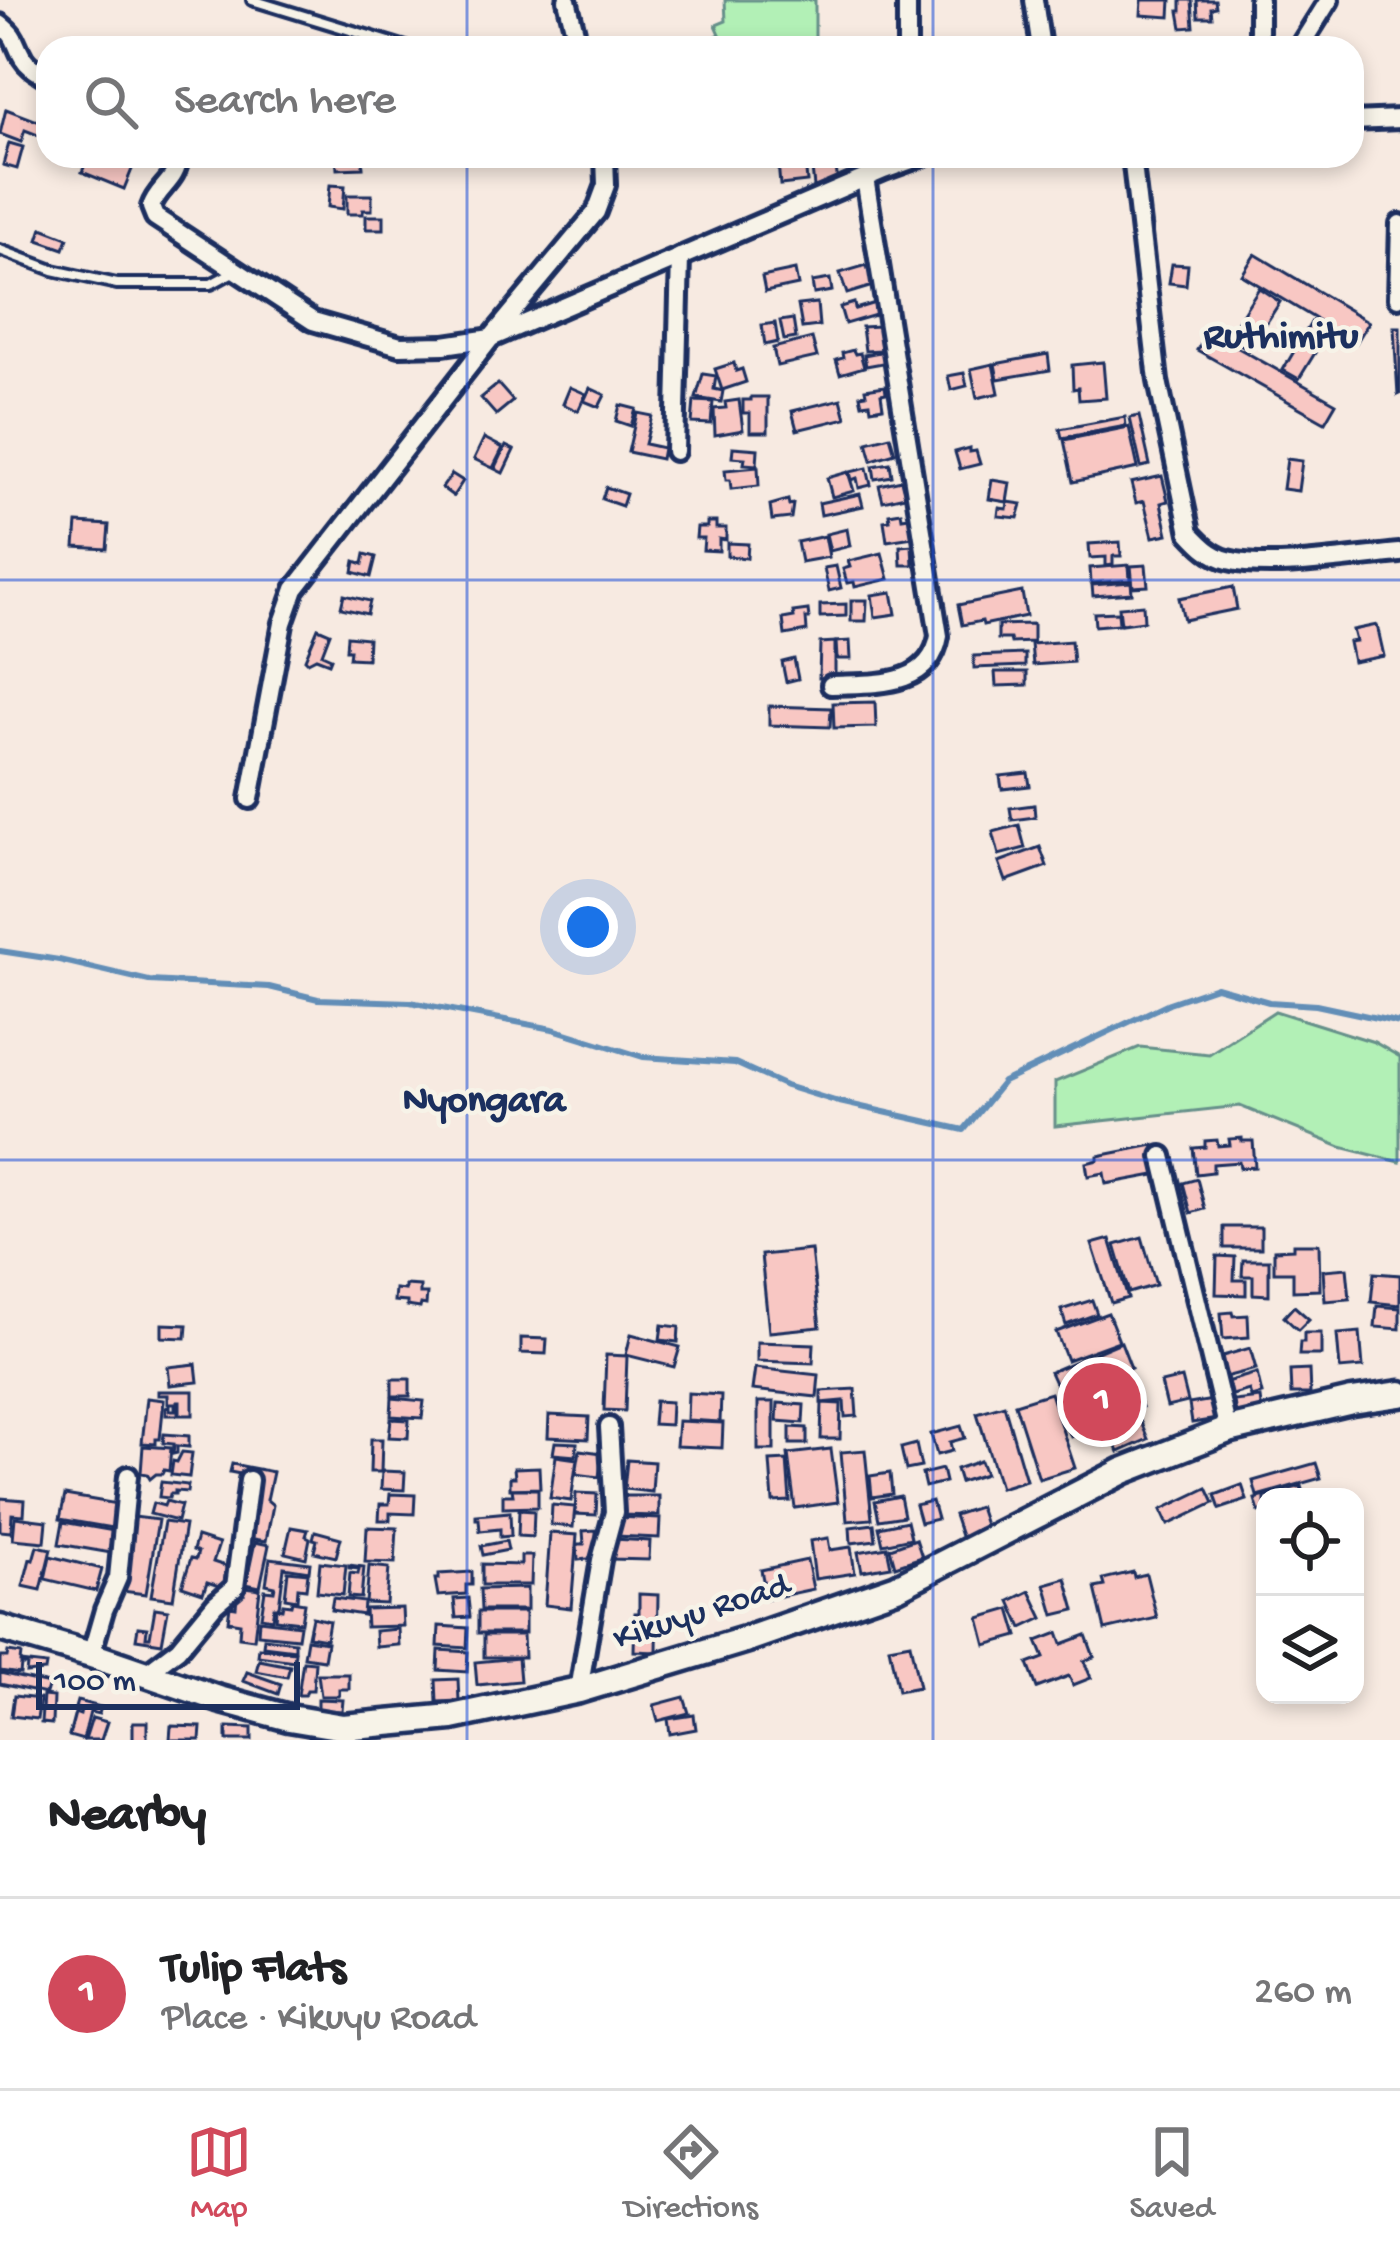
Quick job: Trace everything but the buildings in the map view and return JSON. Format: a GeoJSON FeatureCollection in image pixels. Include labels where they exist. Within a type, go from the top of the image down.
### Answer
{"type":"FeatureCollection","features":[{"type":"Feature","properties":{"kind":"main road","name":"Kikuyu Road"},"geometry":{"type":"LineString","coordinates":[[0,1628],[219,1699],[345,1733],[452,1717],[579,1690],[748,1640],[898,1587],[1123,1471],[1228,1430],[1400,1394]]}},
{"type":"Feature","properties":{"kind":"street"},"geometry":{"type":"LineString","coordinates":[[567,0],[576,36]]}},
{"type":"Feature","properties":{"kind":"street"},"geometry":{"type":"LineString","coordinates":[[907,0],[907,36]]}},
{"type":"Feature","properties":{"kind":"street"},"geometry":{"type":"LineString","coordinates":[[1034,0],[1039,36]]}},
{"type":"Feature","properties":{"kind":"street"},"geometry":{"type":"LineString","coordinates":[[1259,0],[1259,36]]}},
{"type":"Feature","properties":{"kind":"street"},"geometry":{"type":"LineString","coordinates":[[1306,36],[1329,0]]}},
{"type":"Feature","properties":{"kind":"street"},"geometry":{"type":"LineString","coordinates":[[0,24],[15,36],[29,66],[36,70]]}},
{"type":"Feature","properties":{"kind":"street"},"geometry":{"type":"LineString","coordinates":[[1364,120],[1400,119]]}},
{"type":"Feature","properties":{"kind":"street"},"geometry":{"type":"LineString","coordinates":[[178,168],[154,197],[155,218],[313,321],[400,346],[490,338],[891,168]]}},
{"type":"Feature","properties":{"kind":"street"},"geometry":{"type":"LineString","coordinates":[[250,800],[283,623],[295,589],[490,338],[596,212],[606,184],[605,168]]}},
{"type":"Feature","properties":{"kind":"street"},"geometry":{"type":"LineString","coordinates":[[1133,168],[1158,381],[1190,533],[1207,551],[1227,560],[1264,564],[1400,554]]}},
{"type":"Feature","properties":{"kind":"street"},"geometry":{"type":"LineString","coordinates":[[831,685],[897,682],[936,654],[939,636],[865,178]]}},
{"type":"Feature","properties":{"kind":"street"},"geometry":{"type":"LineString","coordinates":[[1398,298],[1400,224]]}},
{"type":"Feature","properties":{"kind":"street"},"geometry":{"type":"LineString","coordinates":[[675,451],[680,257]]}},
{"type":"Feature","properties":{"kind":"street"},"geometry":{"type":"LineString","coordinates":[[1162,1156],[1228,1430]]}},
{"type":"Feature","properties":{"kind":"street"},"geometry":{"type":"LineString","coordinates":[[579,1690],[614,1512],[609,1426]]}},
{"type":"Feature","properties":{"kind":"street"},"geometry":{"type":"LineString","coordinates":[[91,1654],[118,1578],[128,1476]]}},
{"type":"Feature","properties":{"kind":"street"},"geometry":{"type":"LineString","coordinates":[[145,1674],[178,1649],[235,1587],[249,1480]]}},
{"type":"Feature","properties":{"kind":"lane"},"geometry":{"type":"LineString","coordinates":[[252,0],[370,36]]}},
{"type":"Feature","properties":{"kind":"lane"},"geometry":{"type":"LineString","coordinates":[[0,250],[53,270],[117,284],[211,284],[235,271]]}},
{"type":"Feature","properties":{"kind":"green space"},"geometry":{"type":"Polygon","coordinates":[[[725,0],[815,0],[815,36],[716,36],[720,34],[716,25],[726,21],[725,0]]]}},
{"type":"Feature","properties":{"kind":"green space"},"geometry":{"type":"Polygon","coordinates":[[[1275,1011],[1374,1042],[1400,1057],[1400,1162],[1341,1147],[1240,1106],[1055,1126],[1055,1082],[1140,1047],[1209,1054],[1275,1011]]]}},
{"type":"Feature","properties":{"kind":"waterway"},"geometry":{"type":"LineString","coordinates":[[0,951],[149,981],[269,987],[318,999],[410,1002],[553,1029],[643,1057],[735,1063],[835,1101],[964,1130],[1003,1082],[1169,1003],[1216,987],[1269,1002],[1316,1005],[1400,1023]]}},
{"type":"Feature","properties":{"kind":"place","name":"Tulip Flats"},"geometry":{"type":"Point","coordinates":[1102,1402]}},
{"type":"Feature","properties":{"kind":"district","name":"Ruthimitu"},"geometry":{"type":"Point","coordinates":[1281,339]}},
{"type":"Feature","properties":{"kind":"district","name":"Nyongara"},"geometry":{"type":"Point","coordinates":[484,1103]}}]}
